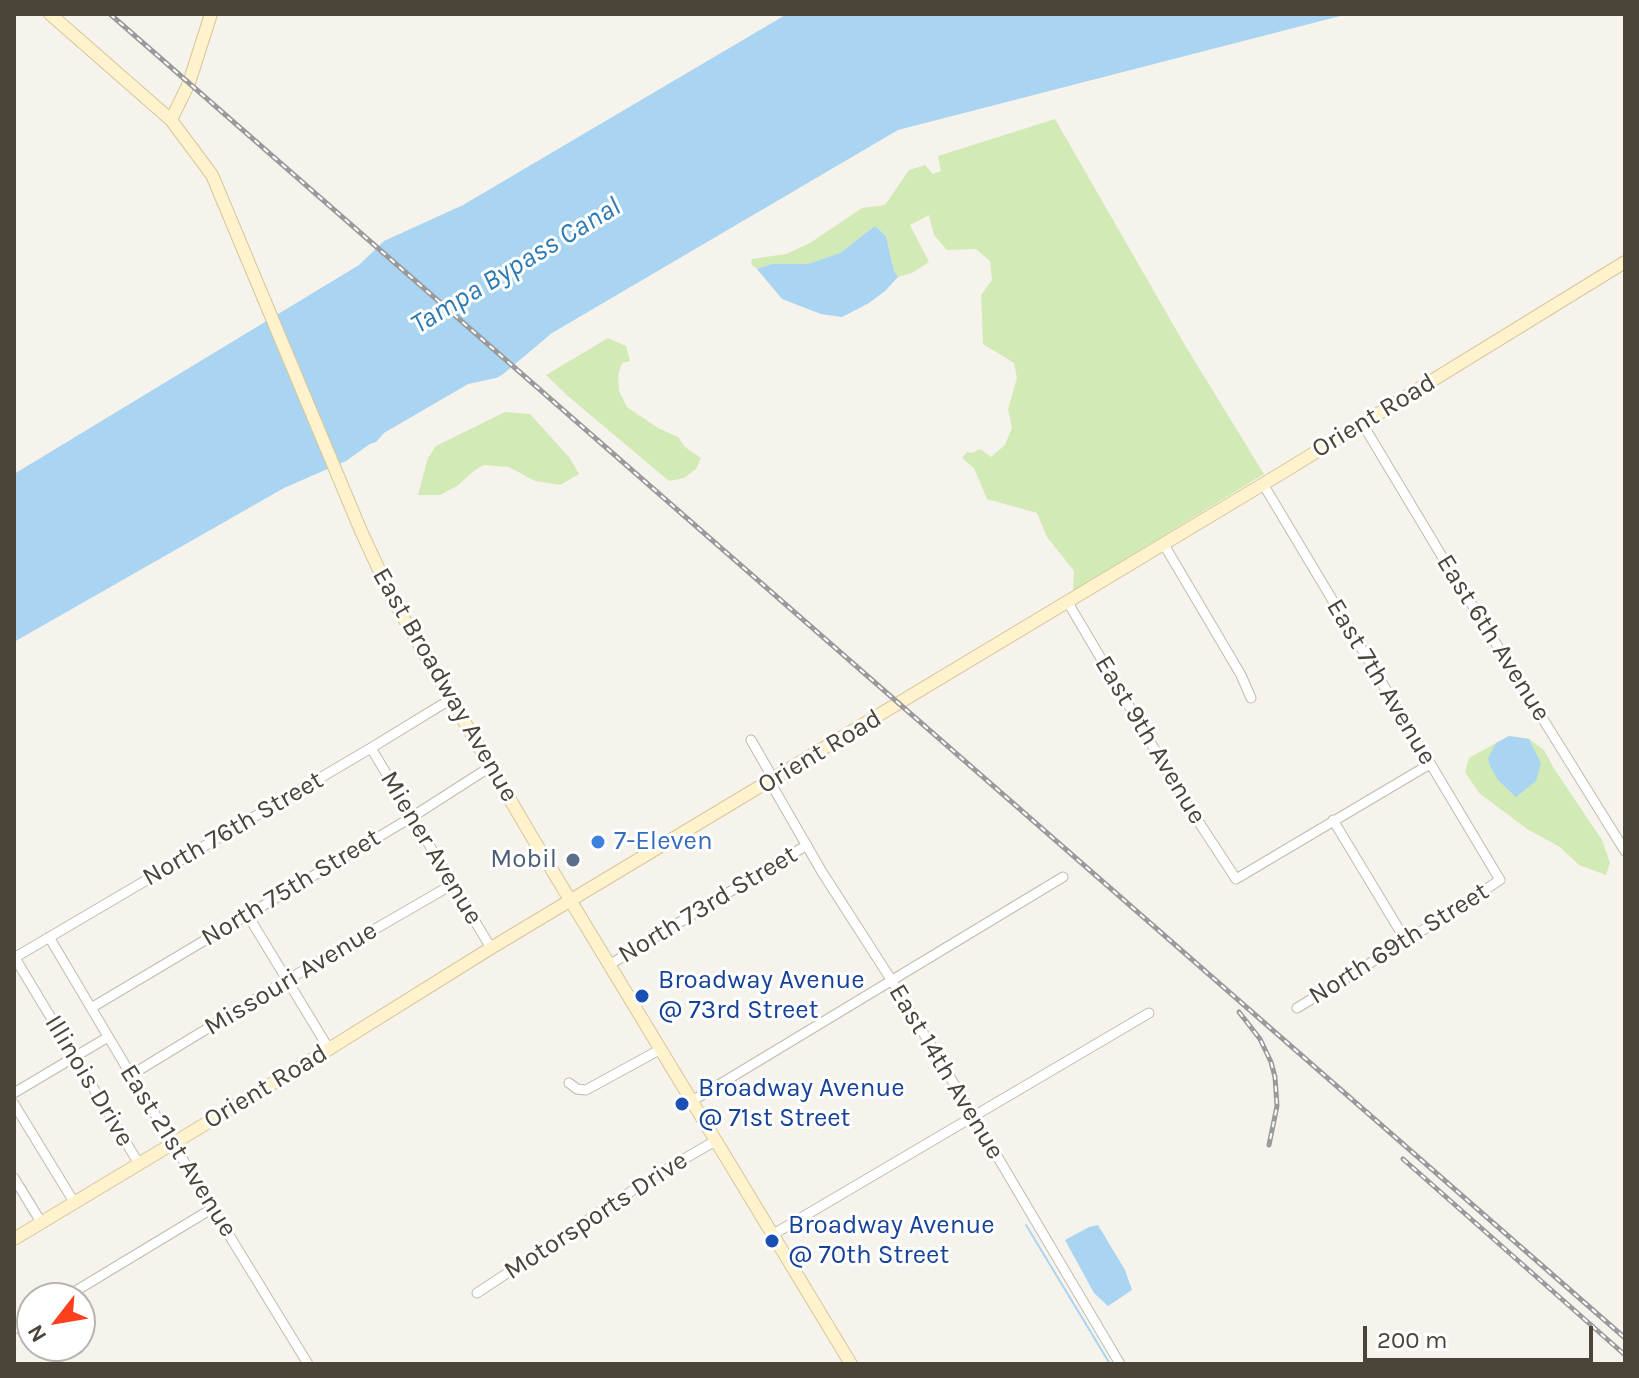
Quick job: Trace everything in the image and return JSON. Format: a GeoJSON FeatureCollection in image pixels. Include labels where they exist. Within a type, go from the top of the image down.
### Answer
{"type":"FeatureCollection","features":[{"type":"Feature","properties":{"kind":"street","name":"East Broadway Avenue"},"geometry":{"type":"LineString","coordinates":[[50,14],[171,120],[212,175],[393,600],[490,767],[851,1364]]}},
{"type":"Feature","properties":{"kind":"street"},"geometry":{"type":"LineString","coordinates":[[171,120],[189,83],[211,14]]}},
{"type":"Feature","properties":{"kind":"street","name":"Orient Road"},"geometry":{"type":"LineString","coordinates":[[14,1239],[1625,262]]}},
{"type":"Feature","properties":{"kind":"street","name":"East 6th Avenue"},"geometry":{"type":"LineString","coordinates":[[1362,423],[1625,851]]}},
{"type":"Feature","properties":{"kind":"street","name":"East 7th Avenue"},"geometry":{"type":"LineString","coordinates":[[1263,484],[1500,880]]}},
{"type":"Feature","properties":{"kind":"street"},"geometry":{"type":"LineString","coordinates":[[1163,543],[1241,675],[1251,698]]}},
{"type":"Feature","properties":{"kind":"street","name":"East 9th Avenue"},"geometry":{"type":"LineString","coordinates":[[1067,601],[1187,804],[1236,879],[1333,820]]}},
{"type":"Feature","properties":{"kind":"street","name":"North 76th Street"},"geometry":{"type":"LineString","coordinates":[[14,958],[451,699]]}},
{"type":"Feature","properties":{"kind":"street","name":"East 14th Avenue"},"geometry":{"type":"LineString","coordinates":[[751,740],[807,845],[892,981],[1120,1364]]}},
{"type":"Feature","properties":{"kind":"street","name":"Miener Avenue"},"geometry":{"type":"LineString","coordinates":[[371,748],[491,948]]}},
{"type":"Feature","properties":{"kind":"street"},"geometry":{"type":"LineString","coordinates":[[1406,941],[1333,820],[1430,764]]}},
{"type":"Feature","properties":{"kind":"street","name":"North 75th Street"},"geometry":{"type":"LineString","coordinates":[[91,1008],[412,817],[490,767]]}},
{"type":"Feature","properties":{"kind":"street","name":"North 73rd Street"},"geometry":{"type":"LineString","coordinates":[[609,965],[807,845]]}},
{"type":"Feature","properties":{"kind":"street"},"geometry":{"type":"LineString","coordinates":[[692,1101],[1063,877]]}},
{"type":"Feature","properties":{"kind":"street","name":"North 69th Street"},"geometry":{"type":"LineString","coordinates":[[1297,1008],[1500,880]]}},
{"type":"Feature","properties":{"kind":"street","name":"Missouri Avenue"},"geometry":{"type":"LineString","coordinates":[[131,1075],[453,884]]}},
{"type":"Feature","properties":{"kind":"street"},"geometry":{"type":"LineString","coordinates":[[247,914],[329,1049]]}},
{"type":"Feature","properties":{"kind":"street","name":"East 21st Avenue"},"geometry":{"type":"LineString","coordinates":[[49,937],[308,1364]]}},
{"type":"Feature","properties":{"kind":"street","name":"Illinois Drive"},"geometry":{"type":"LineString","coordinates":[[14,958],[139,1164]]}},
{"type":"Feature","properties":{"kind":"street"},"geometry":{"type":"LineString","coordinates":[[772,1235],[1149,1013]]}},
{"type":"Feature","properties":{"kind":"street"},"geometry":{"type":"LineString","coordinates":[[14,1093],[108,1037]]}},
{"type":"Feature","properties":{"kind":"street"},"geometry":{"type":"LineString","coordinates":[[569,1083],[577,1089],[586,1090],[661,1049]]}},
{"type":"Feature","properties":{"kind":"street"},"geometry":{"type":"LineString","coordinates":[[14,1104],[74,1202]]}},
{"type":"Feature","properties":{"kind":"street","name":"Motorsports Drive"},"geometry":{"type":"LineString","coordinates":[[477,1293],[653,1177],[715,1141]]}},
{"type":"Feature","properties":{"kind":"street"},"geometry":{"type":"LineString","coordinates":[[14,1178],[41,1222]]}},
{"type":"Feature","properties":{"kind":"street"},"geometry":{"type":"LineString","coordinates":[[90,1282],[213,1208]]}},
{"type":"Feature","properties":{"kind":"green space"},"geometry":{"type":"Polygon","coordinates":[[[1055,119],[1186,347],[1264,474],[1073,591],[1074,571],[1047,537],[1037,513],[987,499],[974,468],[962,458],[967,452],[980,449],[991,457],[1005,445],[1012,428],[1008,409],[1017,378],[1014,363],[983,344],[981,295],[992,280],[990,261],[976,249],[947,250],[934,235],[929,215],[910,225],[929,262],[912,273],[898,277],[886,236],[875,226],[840,253],[808,264],[772,264],[757,269],[751,264],[752,259],[786,254],[810,243],[862,208],[885,205],[909,170],[925,165],[933,174],[941,171],[938,156],[1055,119]]]}},
{"type":"Feature","properties":{"kind":"green space"},"geometry":{"type":"Polygon","coordinates":[[[608,338],[626,346],[630,361],[622,363],[618,375],[619,391],[627,407],[678,437],[685,447],[701,458],[696,469],[684,478],[669,481],[546,375],[608,338]]]}},
{"type":"Feature","properties":{"kind":"green space"},"geometry":{"type":"Polygon","coordinates":[[[505,412],[530,414],[569,457],[579,474],[560,485],[535,481],[509,467],[484,465],[440,495],[418,495],[428,458],[436,446],[505,412]]]}},
{"type":"Feature","properties":{"kind":"green space"},"geometry":{"type":"Polygon","coordinates":[[[1509,736],[1529,739],[1544,750],[1602,840],[1610,863],[1606,875],[1579,865],[1560,847],[1527,829],[1479,793],[1465,772],[1469,758],[1509,736]]]}},
{"type":"Feature","properties":{"kind":"water","name":"Tampa Bypass Canal"},"geometry":{"type":"Polygon","coordinates":[[[787,14],[1348,14],[898,130],[552,333],[502,375],[468,384],[384,433],[376,442],[346,461],[284,488],[14,642],[14,474],[359,265],[384,241],[463,205],[787,14]]]}},
{"type":"Feature","properties":{"kind":"water"},"geometry":{"type":"Polygon","coordinates":[[[875,226],[886,236],[898,277],[869,303],[842,317],[821,314],[782,299],[757,269],[772,264],[808,264],[840,253],[875,226]]]}},
{"type":"Feature","properties":{"kind":"water"},"geometry":{"type":"Polygon","coordinates":[[[1509,736],[1529,739],[1541,763],[1536,781],[1516,797],[1498,780],[1488,758],[1496,743],[1509,736]]]}},
{"type":"Feature","properties":{"kind":"water"},"geometry":{"type":"Polygon","coordinates":[[[1098,1225],[1125,1270],[1132,1290],[1108,1306],[1094,1293],[1065,1240],[1098,1225]]]}},
{"type":"Feature","properties":{"kind":"waterway"},"geometry":{"type":"LineString","coordinates":[[1026,1225],[1110,1364]]}},
{"type":"Feature","properties":{"kind":"railway"},"geometry":{"type":"LineString","coordinates":[[110,14],[1625,1338]]}},
{"type":"Feature","properties":{"kind":"railway"},"geometry":{"type":"LineString","coordinates":[[1239,1012],[1260,1039],[1275,1077],[1277,1106],[1269,1145]]}},
{"type":"Feature","properties":{"kind":"railway"},"geometry":{"type":"LineString","coordinates":[[1403,1159],[1625,1355]]}},
{"type":"Feature","properties":{"kind":"place","name":"7-Eleven"},"geometry":{"type":"Point","coordinates":[598,842]}},
{"type":"Feature","properties":{"kind":"place","name":"Mobil"},"geometry":{"type":"Point","coordinates":[573,860]}},
{"type":"Feature","properties":{"kind":"place","name":"Broadway Avenue @ 73rd Street"},"geometry":{"type":"Point","coordinates":[642,996]}},
{"type":"Feature","properties":{"kind":"place","name":"Broadway Avenue @ 71st Street"},"geometry":{"type":"Point","coordinates":[682,1104]}},
{"type":"Feature","properties":{"kind":"place","name":"Broadway Avenue @ 70th Street"},"geometry":{"type":"Point","coordinates":[772,1241]}}]}
